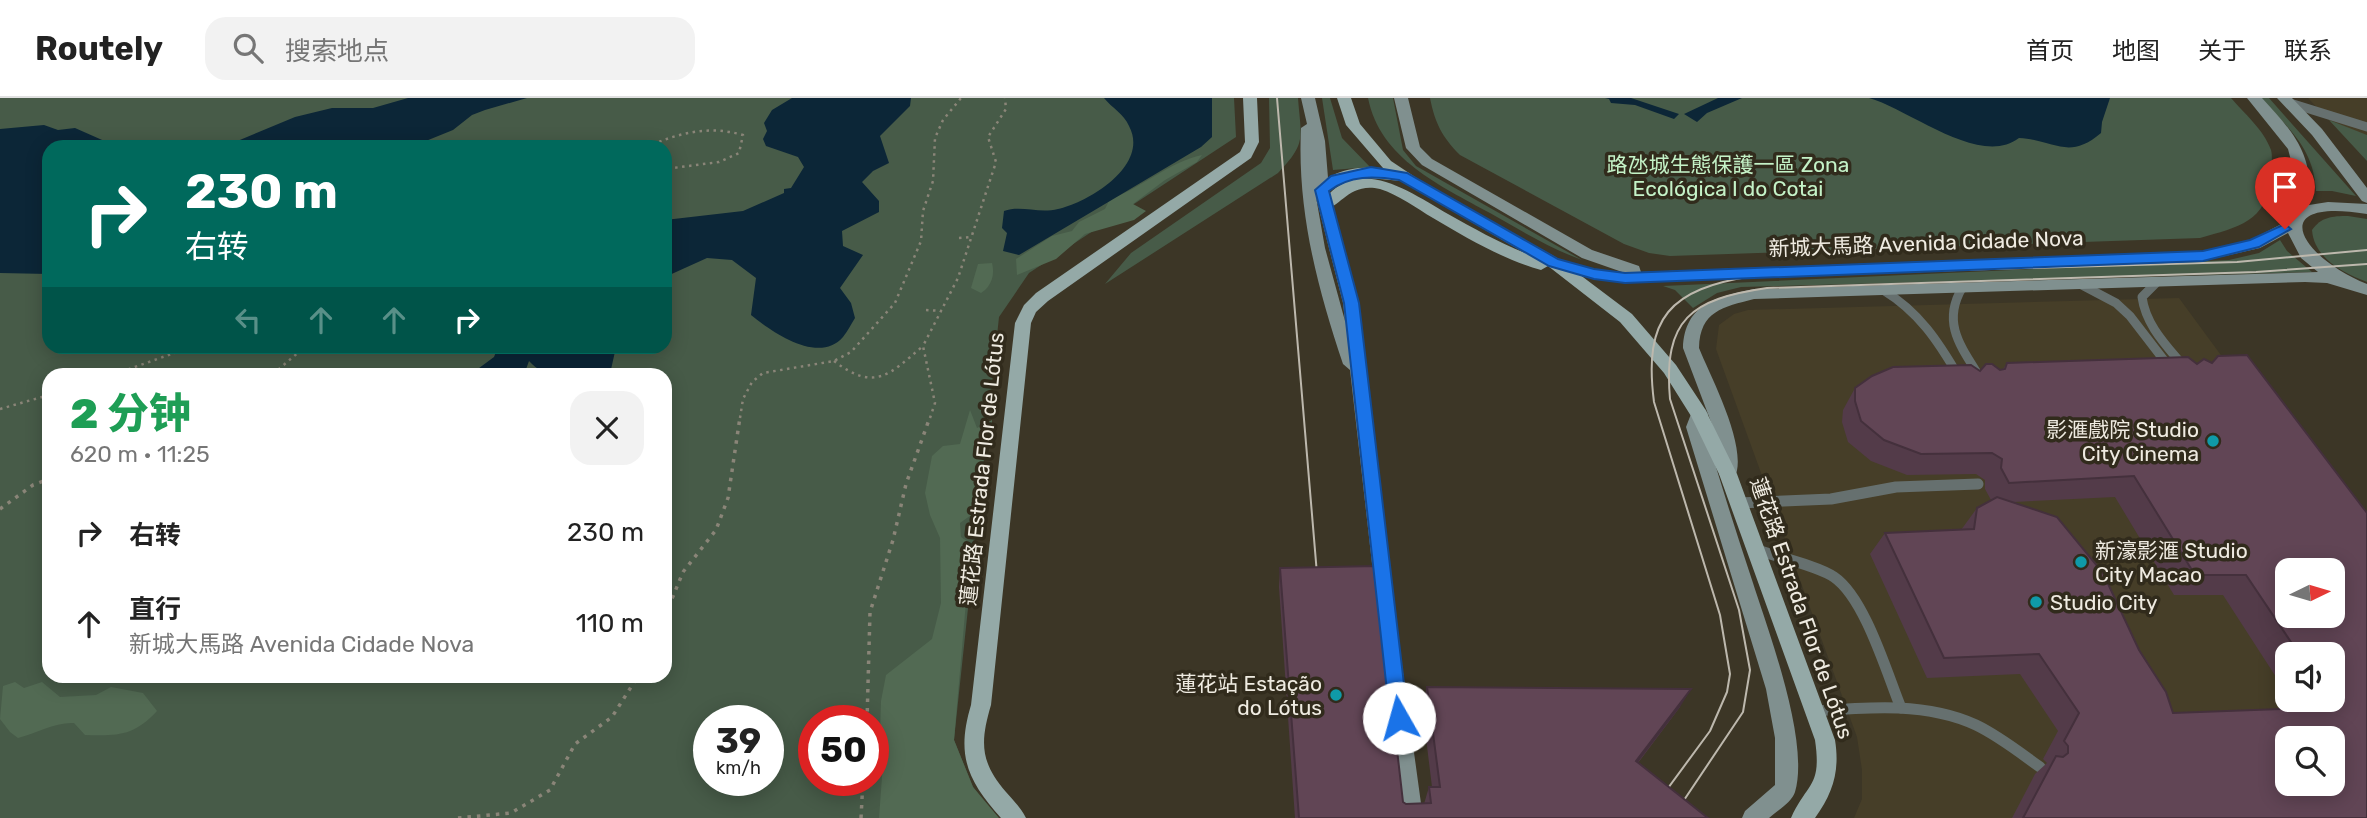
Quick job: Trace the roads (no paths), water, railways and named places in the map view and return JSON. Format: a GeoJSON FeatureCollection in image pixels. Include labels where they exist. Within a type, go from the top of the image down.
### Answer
{"type":"FeatureCollection","features":[{"type":"Feature","properties":{"kind":"main road","name":"蓮花路 Estrada Flor de Lótus"},"geometry":{"type":"LineString","coordinates":[[1015,818],[978,770],[972,741],[981,705],[1023,323],[1030,309],[1042,297],[1246,155],[1252,142],[1250,98]]}},
{"type":"Feature","properties":{"kind":"main road"},"geometry":{"type":"LineString","coordinates":[[1343,98],[1349,118],[1363,140],[1375,154],[1402,176],[1569,274]]}},
{"type":"Feature","properties":{"kind":"main road"},"geometry":{"type":"LineString","coordinates":[[1401,98],[1413,148],[1420,157],[1436,168],[1609,264],[1640,272],[1693,274]]}},
{"type":"Feature","properties":{"kind":"main road"},"geometry":{"type":"LineString","coordinates":[[2254,98],[2284,130],[2301,159],[2305,186],[2295,233],[2307,253],[2330,273],[2367,290]]}},
{"type":"Feature","properties":{"kind":"main road"},"geometry":{"type":"LineString","coordinates":[[2287,101],[2317,132],[2367,198]]}},
{"type":"Feature","properties":{"kind":"main road"},"geometry":{"type":"LineString","coordinates":[[1309,105],[1318,141],[1324,197],[1352,303],[1412,818]]}},
{"type":"Feature","properties":{"kind":"main road"},"geometry":{"type":"LineString","coordinates":[[1309,105],[1307,189],[1311,214],[1327,288],[1360,387]]}},
{"type":"Feature","properties":{"kind":"main road"},"geometry":{"type":"LineString","coordinates":[[1324,197],[1335,179],[1358,172],[1402,176]]}},
{"type":"Feature","properties":{"kind":"main road"},"geometry":{"type":"LineString","coordinates":[[1324,197],[1351,185],[1368,183],[1389,187],[1497,248],[1569,274]]}},
{"type":"Feature","properties":{"kind":"main road","name":"新城大馬路 Avenida Cidade Nova"},"geometry":{"type":"LineString","coordinates":[[1553,263],[1616,277],[2203,256],[2255,244],[2314,207],[2331,205],[2367,209]]}},
{"type":"Feature","properties":{"kind":"main road","name":"蓮花路 Estrada Flor de Lótus"},"geometry":{"type":"LineString","coordinates":[[1569,274],[1626,318],[1645,337],[1681,384],[1728,474],[1815,711],[1829,762],[1821,792],[1801,818]]}},
{"type":"Feature","properties":{"kind":"main road"},"geometry":{"type":"LineString","coordinates":[[1728,474],[1728,443],[1691,348],[1690,332],[1695,320],[1722,302],[1754,294],[2305,277],[2351,284]]}},
{"type":"Feature","properties":{"kind":"main road","name":"蓮花路 Estrada Flor de Lótus"},"geometry":{"type":"LineString","coordinates":[[1699,414],[1695,427],[1770,667],[1785,731],[1788,757],[1785,790],[1753,818]]}},
{"type":"Feature","properties":{"kind":"lane"},"geometry":{"type":"LineString","coordinates":[[2287,101],[2367,127]]}},
{"type":"Feature","properties":{"kind":"lane"},"geometry":{"type":"LineString","coordinates":[[2157,282],[2142,297],[2143,307],[2148,319],[2192,378]]}},
{"type":"Feature","properties":{"kind":"lane"},"geometry":{"type":"LineString","coordinates":[[2080,284],[2116,303],[2130,316],[2178,379]]}},
{"type":"Feature","properties":{"kind":"lane"},"geometry":{"type":"LineString","coordinates":[[1962,288],[1952,300],[1954,330],[1985,385]]}},
{"type":"Feature","properties":{"kind":"lane"},"geometry":{"type":"LineString","coordinates":[[1883,290],[1914,309],[1927,324],[1964,386]]}},
{"type":"Feature","properties":{"kind":"lane"},"geometry":{"type":"LineString","coordinates":[[1740,503],[1831,499],[1896,487],[1978,484]]}},
{"type":"Feature","properties":{"kind":"lane"},"geometry":{"type":"LineString","coordinates":[[1757,550],[1834,577],[1844,585],[1857,601],[1901,708]]}},
{"type":"Feature","properties":{"kind":"lane"},"geometry":{"type":"LineString","coordinates":[[1815,711],[1901,708],[1967,722],[2040,767]]}},
{"type":"Feature","properties":{"kind":"water"},"geometry":{"type":"Polygon","coordinates":[[[408,98],[527,98],[472,115],[453,130],[428,140],[240,140],[295,117],[332,108],[373,108],[408,98]]]}},
{"type":"Feature","properties":{"kind":"water"},"geometry":{"type":"Polygon","coordinates":[[[792,98],[911,98],[910,106],[880,136],[889,163],[873,171],[862,182],[879,201],[879,212],[842,231],[843,246],[863,255],[840,288],[851,303],[855,318],[843,337],[833,345],[821,348],[809,347],[783,337],[751,315],[756,278],[732,260],[707,258],[672,274],[672,219],[743,211],[784,193],[784,189],[791,188],[804,167],[798,157],[766,146],[763,139],[767,131],[764,123],[772,110],[792,98]]]}},
{"type":"Feature","properties":{"kind":"water"},"geometry":{"type":"Polygon","coordinates":[[[1104,98],[1212,98],[1212,137],[1201,147],[1019,255],[1003,251],[1007,233],[1002,228],[1004,211],[1044,211],[1071,205],[1100,190],[1124,168],[1131,154],[1133,140],[1129,126],[1104,98]]]}},
{"type":"Feature","properties":{"kind":"water"},"geometry":{"type":"Polygon","coordinates":[[[1605,98],[1631,98],[1679,114],[1674,119],[1635,105],[1611,103],[1605,98]]]}},
{"type":"Feature","properties":{"kind":"water"},"geometry":{"type":"Polygon","coordinates":[[[1718,98],[1742,98],[1707,113],[1697,122],[1684,114],[1718,98]]]}},
{"type":"Feature","properties":{"kind":"water"},"geometry":{"type":"Polygon","coordinates":[[[1869,98],[2110,98],[2101,133],[2079,146],[2061,147],[2019,138],[2003,145],[1985,146],[1965,141],[1869,98]]]}},
{"type":"Feature","properties":{"kind":"water"},"geometry":{"type":"Polygon","coordinates":[[[44,125],[58,130],[75,128],[102,140],[42,140],[42,274],[0,273],[0,129],[44,125]]]}},
{"type":"Feature","properties":{"kind":"water"},"geometry":{"type":"Polygon","coordinates":[[[495,354],[614,354],[611,368],[538,368],[529,361],[526,368],[479,368],[495,354]]]}},
{"type":"Feature","properties":{"kind":"tram line"},"geometry":{"type":"LineString","coordinates":[[1277,98],[1318,586]]}},
{"type":"Feature","properties":{"kind":"tram line"},"geometry":{"type":"LineString","coordinates":[[1646,818],[1710,731],[1727,692],[1730,674],[1720,615],[1654,402],[1653,348],[1659,328],[1668,312],[1682,299],[1701,289],[1753,276],[2237,262],[2367,250]]}},
{"type":"Feature","properties":{"kind":"tram line"},"geometry":{"type":"LineString","coordinates":[[1672,818],[1743,712],[1750,670],[1739,610],[1670,399],[1672,349],[1687,318],[1701,307],[1719,299],[1767,288],[2256,272],[2367,264]]}},
{"type":"Feature","properties":{"kind":"place","name":"影滙戲院 Studio City Cinema"},"geometry":{"type":"Point","coordinates":[2213,441]}},
{"type":"Feature","properties":{"kind":"place","name":"新濠影滙 Studio City Macao"},"geometry":{"type":"Point","coordinates":[2081,562]}},
{"type":"Feature","properties":{"kind":"place","name":"Studio City"},"geometry":{"type":"Point","coordinates":[2036,602]}},
{"type":"Feature","properties":{"kind":"place","name":"蓮花站 Estação do Lótus"},"geometry":{"type":"Point","coordinates":[1336,695]}},
{"type":"Feature","properties":{"kind":"park label","name":"路氹城生態保護一區 Zona Ecológica I do Cotai"},"geometry":{"type":"Point","coordinates":[1728,176]}}]}
